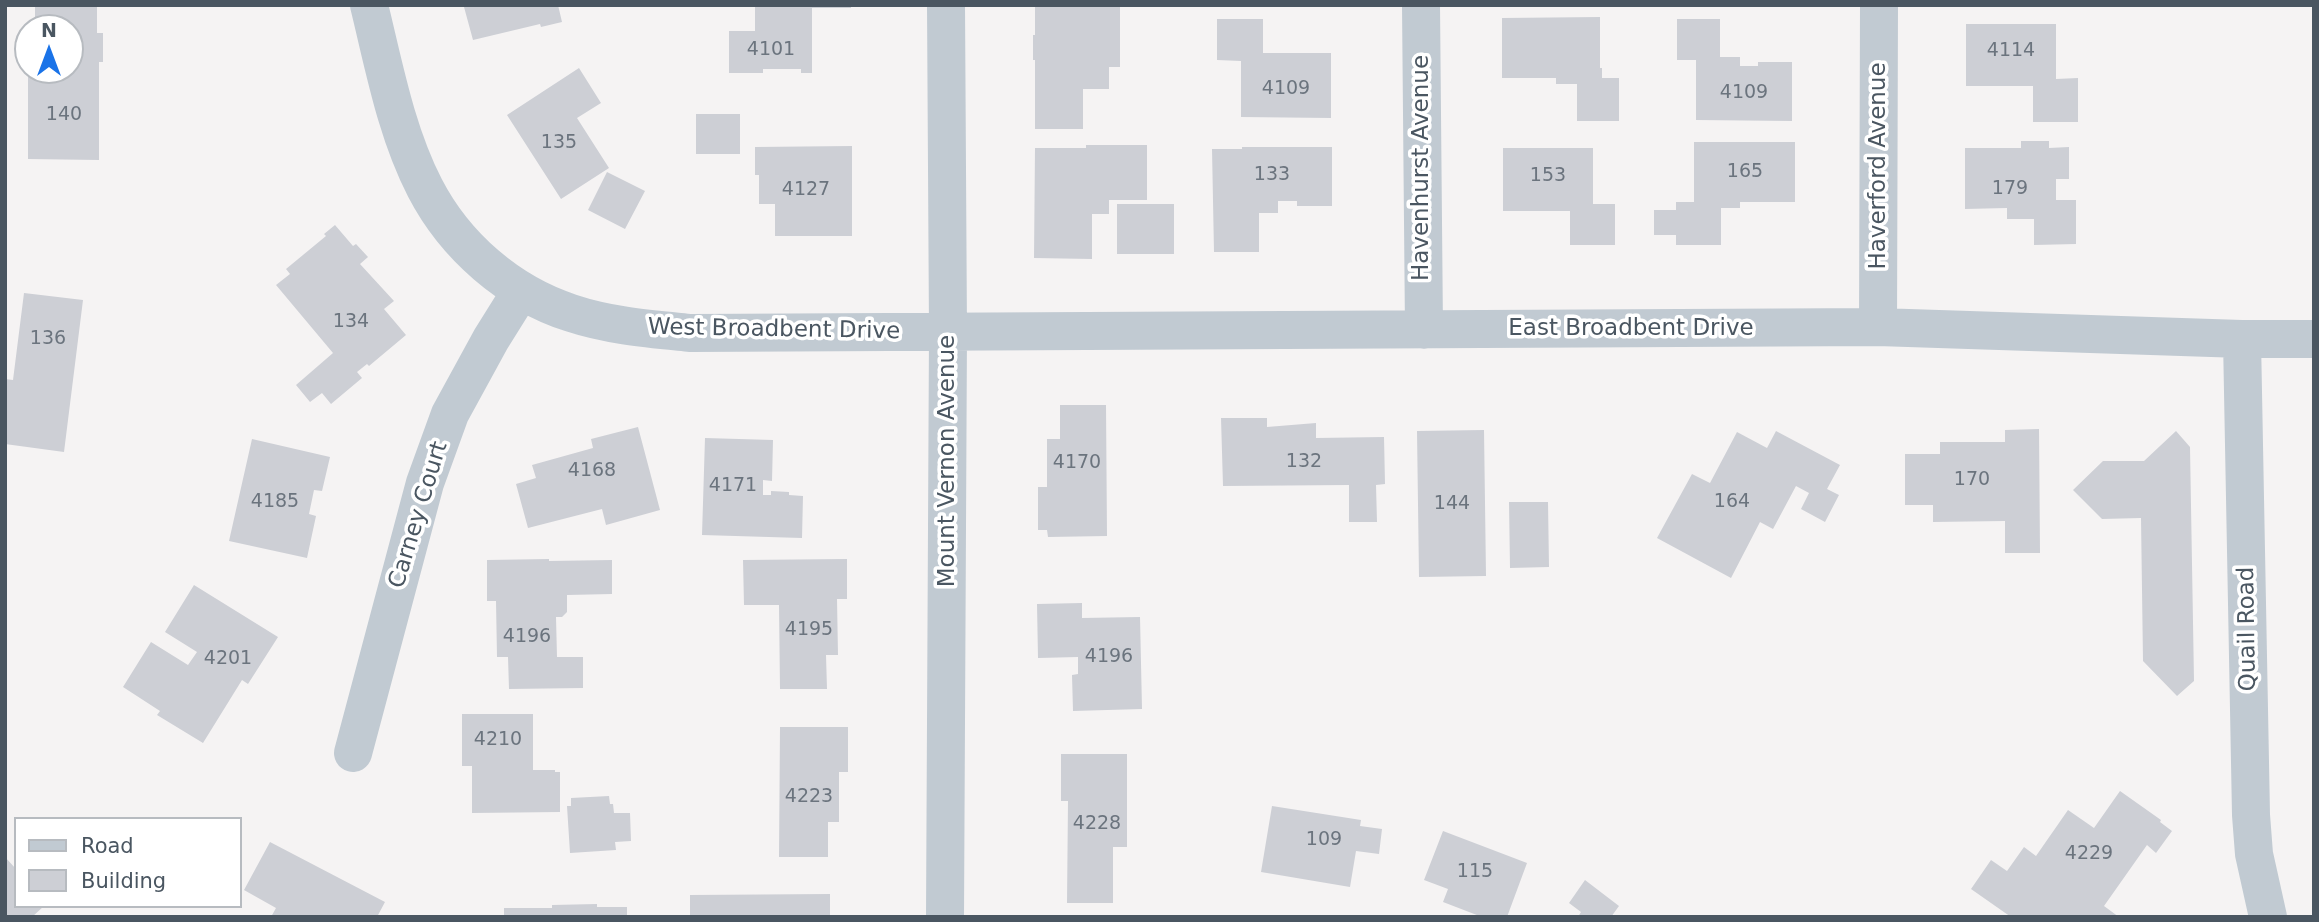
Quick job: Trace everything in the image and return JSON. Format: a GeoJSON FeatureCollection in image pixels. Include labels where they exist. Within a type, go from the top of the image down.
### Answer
{"type":"FeatureCollection","features":[{"type":"Feature","properties":{"kind":"street","name":"West Broadbent Drive"},"geometry":{"type":"LineString","coordinates":[[369,5],[390,92],[425,189],[453,230],[482,262],[521,291],[569,313],[619,326],[691,334],[948,332]]}},
{"type":"Feature","properties":{"kind":"street","name":"Mount Vernon Avenue"},"geometry":{"type":"LineString","coordinates":[[945,917],[948,332],[946,5]]}},
{"type":"Feature","properties":{"kind":"street","name":"Havenhurst Avenue"},"geometry":{"type":"LineString","coordinates":[[1421,5],[1423,330]]}},
{"type":"Feature","properties":{"kind":"street","name":"Haverford Avenue"},"geometry":{"type":"LineString","coordinates":[[1878,327],[1879,5]]}},
{"type":"Feature","properties":{"kind":"street","name":"Carney Court"},"geometry":{"type":"LineString","coordinates":[[353,753],[422,496],[450,414],[521,291]]}},
{"type":"Feature","properties":{"kind":"street","name":"East Broadbent Drive"},"geometry":{"type":"LineString","coordinates":[[948,332],[1878,327],[2314,339]]}},
{"type":"Feature","properties":{"kind":"street","name":"Quail Road"},"geometry":{"type":"LineString","coordinates":[[2242,339],[2251,815],[2254,854],[2268,917]]}},
{"type":"Feature","properties":{"kind":"building"},"geometry":{"type":"Polygon","coordinates":[[[35,5],[97,5],[97,33],[103,33],[103,62],[99,62],[99,160],[28,159],[28,84],[84,84],[84,14],[35,14],[35,5]]]}},
{"type":"Feature","properties":{"kind":"building"},"geometry":{"type":"Polygon","coordinates":[[[558,5],[562,22],[541,27],[540,24],[473,40],[464,7],[558,5]]]}},
{"type":"Feature","properties":{"kind":"building"},"geometry":{"type":"Polygon","coordinates":[[[755,5],[851,5],[851,8],[812,8],[812,73],[801,73],[801,69],[763,69],[763,73],[729,73],[729,31],[755,31],[755,5]]]}},
{"type":"Feature","properties":{"kind":"building"},"geometry":{"type":"Polygon","coordinates":[[[1035,5],[1120,5],[1120,67],[1109,67],[1109,89],[1083,89],[1083,129],[1035,129],[1035,5]]]}},
{"type":"Feature","properties":{"kind":"building"},"geometry":{"type":"Polygon","coordinates":[[[1600,17],[1600,68],[1602,78],[1619,78],[1619,121],[1577,121],[1577,84],[1556,84],[1556,78],[1502,78],[1502,18],[1600,17]]]}},
{"type":"Feature","properties":{"kind":"building"},"geometry":{"type":"Polygon","coordinates":[[[1217,19],[1263,19],[1263,53],[1331,53],[1331,118],[1241,117],[1241,61],[1217,60],[1217,19]]]}},
{"type":"Feature","properties":{"kind":"building"},"geometry":{"type":"Polygon","coordinates":[[[1677,19],[1720,19],[1720,57],[1740,57],[1740,66],[1758,66],[1758,62],[1792,62],[1792,121],[1696,120],[1696,60],[1677,60],[1677,19]]]}},
{"type":"Feature","properties":{"kind":"building"},"geometry":{"type":"Polygon","coordinates":[[[1966,24],[2056,24],[2056,79],[2078,78],[2078,122],[2033,122],[2033,86],[1966,86],[1966,24]]]}},
{"type":"Feature","properties":{"kind":"building"},"geometry":{"type":"Polygon","coordinates":[[[579,68],[601,103],[577,118],[609,168],[561,199],[507,115],[579,68]]]}},
{"type":"Feature","properties":{"kind":"building"},"geometry":{"type":"Polygon","coordinates":[[[696,114],[740,114],[740,154],[696,154],[696,114]]]}},
{"type":"Feature","properties":{"kind":"building"},"geometry":{"type":"Polygon","coordinates":[[[2021,141],[2049,141],[2049,148],[2069,147],[2069,179],[2056,179],[2056,200],[2076,200],[2076,244],[2034,245],[2034,219],[2007,219],[2007,208],[1965,209],[1965,148],[2021,148],[2021,141]]]}},
{"type":"Feature","properties":{"kind":"building"},"geometry":{"type":"Polygon","coordinates":[[[1694,142],[1795,142],[1795,202],[1740,202],[1740,208],[1721,208],[1721,245],[1676,245],[1676,235],[1654,235],[1654,210],[1676,210],[1676,202],[1694,202],[1694,142]]]}},
{"type":"Feature","properties":{"kind":"building"},"geometry":{"type":"Polygon","coordinates":[[[1086,145],[1147,145],[1147,200],[1109,200],[1109,214],[1092,214],[1092,259],[1034,258],[1035,148],[1086,148],[1086,145]]]}},
{"type":"Feature","properties":{"kind":"building"},"geometry":{"type":"Polygon","coordinates":[[[852,146],[852,236],[775,236],[775,204],[759,204],[755,147],[852,146]]]}},
{"type":"Feature","properties":{"kind":"building"},"geometry":{"type":"Polygon","coordinates":[[[1332,147],[1332,206],[1297,206],[1297,201],[1278,201],[1278,213],[1259,213],[1259,252],[1214,252],[1212,149],[1332,147]]]}},
{"type":"Feature","properties":{"kind":"building"},"geometry":{"type":"Polygon","coordinates":[[[1503,148],[1593,148],[1593,204],[1615,204],[1615,245],[1570,245],[1570,211],[1503,211],[1503,148]]]}},
{"type":"Feature","properties":{"kind":"building"},"geometry":{"type":"Polygon","coordinates":[[[607,172],[645,191],[625,229],[588,210],[607,172]]]}},
{"type":"Feature","properties":{"kind":"building"},"geometry":{"type":"Polygon","coordinates":[[[1117,204],[1174,204],[1174,254],[1117,254],[1117,204]]]}},
{"type":"Feature","properties":{"kind":"building"},"geometry":{"type":"Polygon","coordinates":[[[335,225],[353,246],[356,244],[368,257],[360,264],[394,301],[384,309],[406,335],[369,366],[367,364],[357,372],[362,378],[331,404],[322,393],[310,402],[296,385],[333,353],[276,285],[290,274],[286,269],[326,236],[324,234],[335,225]]]}},
{"type":"Feature","properties":{"kind":"building"},"geometry":{"type":"Polygon","coordinates":[[[24,293],[83,300],[64,452],[5,444],[5,379],[13,380],[24,293]]]}},
{"type":"Feature","properties":{"kind":"building"},"geometry":{"type":"Polygon","coordinates":[[[1060,405],[1106,405],[1107,536],[1048,537],[1047,530],[1038,530],[1038,487],[1047,487],[1047,439],[1060,439],[1060,405]]]}},
{"type":"Feature","properties":{"kind":"building"},"geometry":{"type":"Polygon","coordinates":[[[1221,418],[1267,418],[1267,427],[1316,423],[1316,438],[1384,437],[1385,484],[1376,485],[1377,522],[1349,522],[1349,485],[1223,486],[1221,418]]]}},
{"type":"Feature","properties":{"kind":"building"},"geometry":{"type":"Polygon","coordinates":[[[638,427],[660,510],[606,525],[602,509],[528,528],[516,484],[536,478],[532,465],[593,448],[591,439],[638,427]]]}},
{"type":"Feature","properties":{"kind":"building"},"geometry":{"type":"Polygon","coordinates":[[[2039,429],[2040,553],[2005,553],[2005,521],[1933,522],[1933,505],[1905,505],[1905,454],[1940,454],[1940,442],[2005,442],[2005,430],[2039,429]]]}},
{"type":"Feature","properties":{"kind":"building"},"geometry":{"type":"Polygon","coordinates":[[[1484,430],[1486,576],[1419,577],[1417,431],[1484,430]]]}},
{"type":"Feature","properties":{"kind":"building"},"geometry":{"type":"Polygon","coordinates":[[[1776,431],[1840,465],[1827,489],[1839,495],[1825,522],[1801,509],[1809,493],[1796,486],[1773,529],[1760,522],[1731,578],[1657,538],[1692,474],[1710,483],[1737,432],[1767,448],[1776,431]]]}},
{"type":"Feature","properties":{"kind":"building"},"geometry":{"type":"Polygon","coordinates":[[[2176,431],[2190,447],[2194,681],[2177,696],[2143,661],[2141,518],[2102,519],[2073,490],[2103,461],[2144,461],[2176,431]]]}},
{"type":"Feature","properties":{"kind":"building"},"geometry":{"type":"Polygon","coordinates":[[[705,438],[773,440],[772,481],[763,480],[763,495],[771,495],[771,491],[803,496],[802,538],[702,535],[705,438]]]}},
{"type":"Feature","properties":{"kind":"building"},"geometry":{"type":"Polygon","coordinates":[[[252,439],[330,457],[322,491],[314,490],[309,514],[316,516],[307,558],[229,541],[252,439]]]}},
{"type":"Feature","properties":{"kind":"building"},"geometry":{"type":"Polygon","coordinates":[[[1509,502],[1548,502],[1549,567],[1510,568],[1509,502]]]}},
{"type":"Feature","properties":{"kind":"building"},"geometry":{"type":"Polygon","coordinates":[[[847,559],[847,599],[837,599],[838,655],[826,655],[827,689],[780,689],[779,605],[744,605],[743,560],[847,559]]]}},
{"type":"Feature","properties":{"kind":"building"},"geometry":{"type":"Polygon","coordinates":[[[487,560],[612,560],[612,594],[567,595],[567,612],[562,617],[556,617],[557,657],[583,657],[583,688],[509,689],[508,657],[497,657],[496,601],[487,601],[487,560]]]}},
{"type":"Feature","properties":{"kind":"building"},"geometry":{"type":"Polygon","coordinates":[[[194,585],[278,637],[248,684],[242,680],[203,743],[157,715],[160,711],[123,687],[151,642],[188,665],[197,652],[165,632],[194,585]]]}},
{"type":"Feature","properties":{"kind":"building"},"geometry":{"type":"Polygon","coordinates":[[[1082,603],[1082,618],[1140,617],[1142,709],[1073,711],[1072,675],[1078,674],[1078,657],[1038,658],[1037,604],[1082,603]]]}},
{"type":"Feature","properties":{"kind":"building"},"geometry":{"type":"Polygon","coordinates":[[[462,714],[533,714],[533,770],[560,772],[560,812],[472,813],[472,766],[462,766],[462,714]]]}},
{"type":"Feature","properties":{"kind":"building"},"geometry":{"type":"Polygon","coordinates":[[[780,727],[848,727],[848,772],[839,772],[839,822],[828,822],[828,857],[779,857],[780,727]]]}},
{"type":"Feature","properties":{"kind":"building"},"geometry":{"type":"Polygon","coordinates":[[[1061,754],[1127,754],[1127,847],[1113,847],[1113,903],[1067,903],[1068,801],[1061,801],[1061,754]]]}},
{"type":"Feature","properties":{"kind":"building"},"geometry":{"type":"Polygon","coordinates":[[[2120,791],[2172,831],[2156,853],[2147,845],[2104,906],[2119,917],[2011,917],[1971,889],[1991,860],[2007,871],[2024,847],[2036,856],[2068,810],[2094,828],[2120,791]]]}},
{"type":"Feature","properties":{"kind":"building"},"geometry":{"type":"Polygon","coordinates":[[[609,796],[614,813],[630,813],[631,841],[615,842],[616,850],[570,853],[567,806],[571,806],[571,798],[609,796]]]}},
{"type":"Feature","properties":{"kind":"building"},"geometry":{"type":"Polygon","coordinates":[[[1272,806],[1361,820],[1360,826],[1382,829],[1379,854],[1356,851],[1350,887],[1261,872],[1272,806]]]}},
{"type":"Feature","properties":{"kind":"building"},"geometry":{"type":"Polygon","coordinates":[[[1443,831],[1527,863],[1507,917],[1482,917],[1443,902],[1448,889],[1424,880],[1443,831]]]}},
{"type":"Feature","properties":{"kind":"building"},"geometry":{"type":"Polygon","coordinates":[[[270,842],[385,902],[377,917],[271,917],[276,908],[244,890],[270,842]]]}},
{"type":"Feature","properties":{"kind":"building"},"geometry":{"type":"Polygon","coordinates":[[[5,857],[14,867],[14,908],[42,908],[32,917],[5,917],[5,857]]]}},
{"type":"Feature","properties":{"kind":"building"},"geometry":{"type":"Polygon","coordinates":[[[1585,880],[1619,906],[1611,917],[1578,917],[1581,912],[1569,903],[1585,880]]]}},
{"type":"Feature","properties":{"kind":"building"},"geometry":{"type":"Polygon","coordinates":[[[830,894],[830,917],[690,917],[690,895],[830,894]]]}},
{"type":"Feature","properties":{"kind":"building"},"geometry":{"type":"Polygon","coordinates":[[[597,904],[597,907],[627,907],[627,917],[504,917],[504,908],[597,904]]]}}]}
